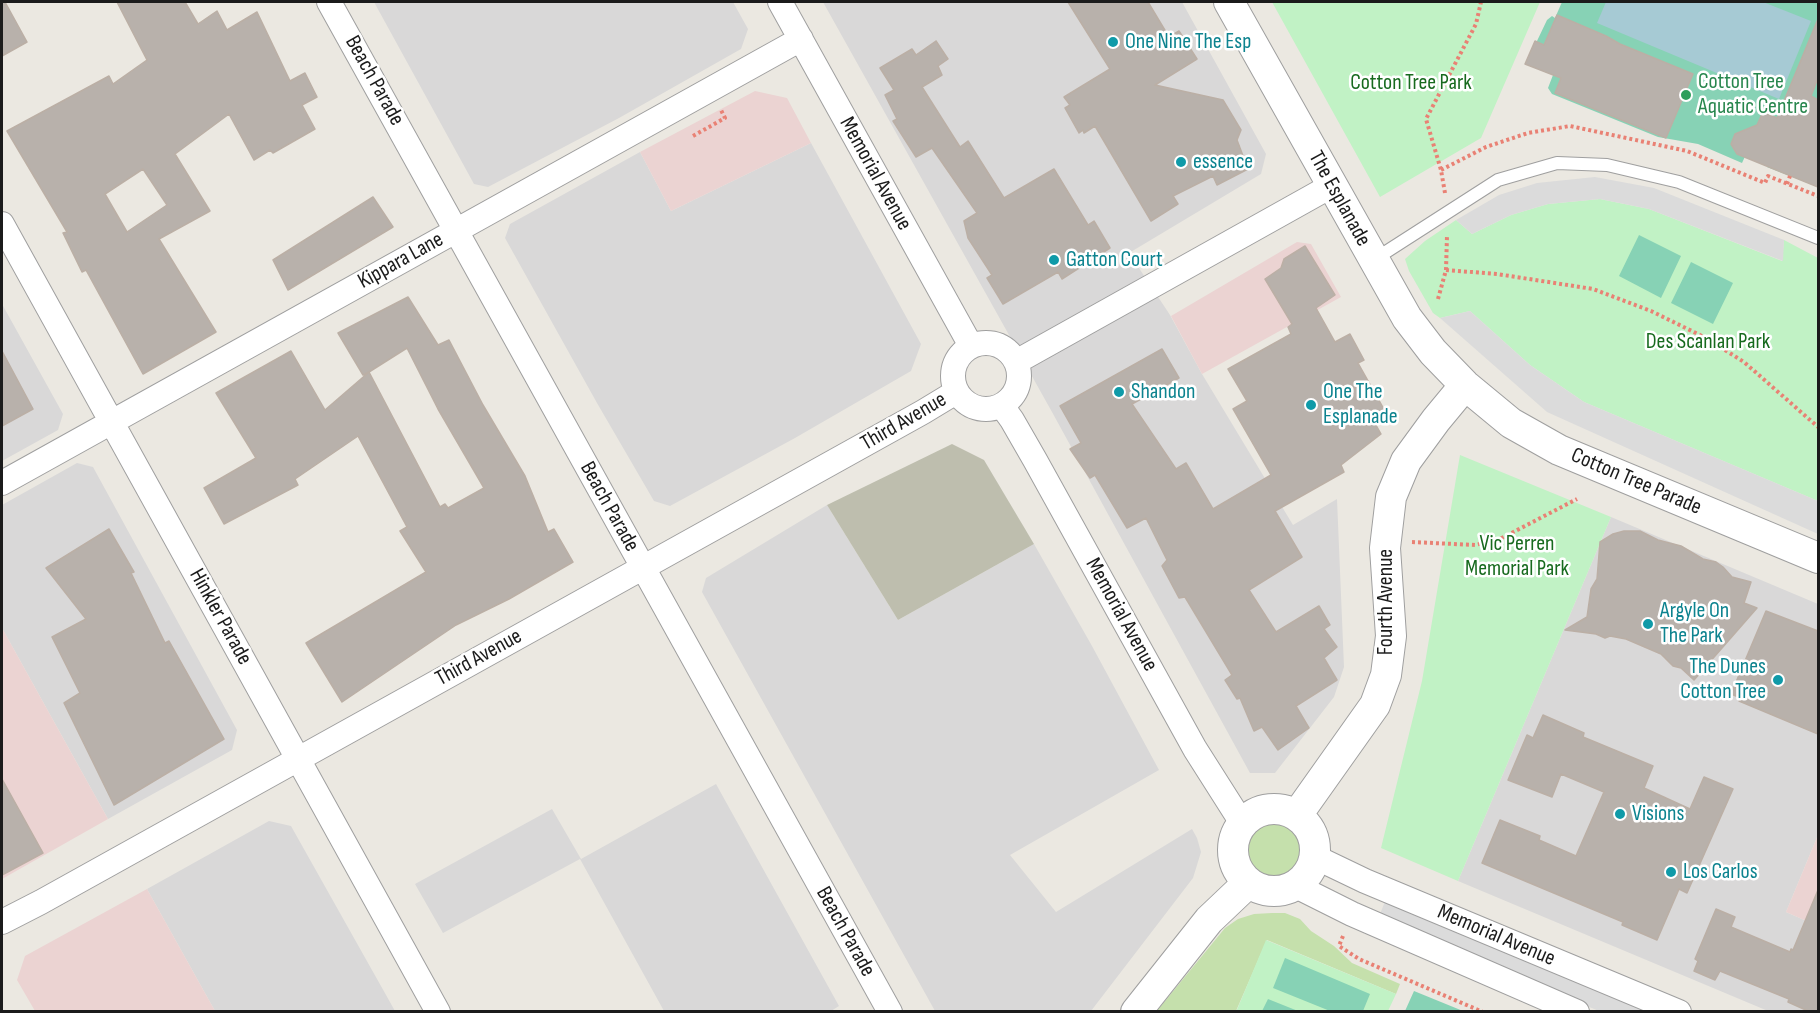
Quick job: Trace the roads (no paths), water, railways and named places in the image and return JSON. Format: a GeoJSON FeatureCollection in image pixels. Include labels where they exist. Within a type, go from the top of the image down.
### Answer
{"type":"FeatureCollection","features":[{"type":"Feature","properties":{"kind":"street","name":"Beach Parade"},"geometry":{"type":"LineString","coordinates":[[329,2],[890,1011]]}},
{"type":"Feature","properties":{"kind":"street","name":"Memorial Avenue"},"geometry":{"type":"LineString","coordinates":[[780,2],[971,346]]}},
{"type":"Feature","properties":{"kind":"street","name":"The Esplanade"},"geometry":{"type":"LineString","coordinates":[[1229,2],[1407,318],[1433,352],[1465,386]]}},
{"type":"Feature","properties":{"kind":"street","name":"Kippara Lane"},"geometry":{"type":"LineString","coordinates":[[2,483],[801,39]]}},
{"type":"Feature","properties":{"kind":"street"},"geometry":{"type":"LineString","coordinates":[[1016,362],[1331,186]]}},
{"type":"Feature","properties":{"kind":"street","name":"Hinkler Parade"},"geometry":{"type":"LineString","coordinates":[[2,224],[438,1011]]}},
{"type":"Feature","properties":{"kind":"street"},"geometry":{"type":"LineString","coordinates":[[981,343],[1001,346],[1010,352],[1016,362],[1019,382],[1010,400],[1002,406],[992,410],[971,407],[956,392],[952,382],[956,361],[962,352],[971,346],[981,343]]}},
{"type":"Feature","properties":{"kind":"street","name":"Cotton Tree Parade"},"geometry":{"type":"LineString","coordinates":[[1465,386],[1511,423],[1559,450],[1818,558]]}},
{"type":"Feature","properties":{"kind":"street","name":"Fourth Avenue"},"geometry":{"type":"LineString","coordinates":[[1297,815],[1375,705],[1386,675],[1391,636],[1385,548],[1391,497],[1406,461],[1465,386]]}},
{"type":"Feature","properties":{"kind":"street","name":"Third Avenue"},"geometry":{"type":"LineString","coordinates":[[2,922],[956,392]]}},
{"type":"Feature","properties":{"kind":"street","name":"Memorial Avenue"},"geometry":{"type":"LineString","coordinates":[[1002,406],[1035,460],[1195,749],[1242,824]]}},
{"type":"Feature","properties":{"kind":"street"},"geometry":{"type":"LineString","coordinates":[[1274,808],[1297,815],[1306,823],[1316,845],[1312,868],[1305,878],[1296,886],[1284,891],[1271,892],[1248,883],[1239,873],[1232,848],[1235,835],[1242,824],[1251,815],[1274,808]]}},
{"type":"Feature","properties":{"kind":"street","name":"Memorial Avenue"},"geometry":{"type":"LineString","coordinates":[[1315,856],[1365,881],[1679,1011]]}},
{"type":"Feature","properties":{"kind":"street"},"geometry":{"type":"LineString","coordinates":[[1136,1011],[1209,921],[1248,883]]}},
{"type":"Feature","properties":{"kind":"street","name":"Memorial Avenue"},"geometry":{"type":"LineString","coordinates":[[1296,886],[1352,914],[1577,1011]]}},
{"type":"Feature","properties":{"kind":"lane"},"geometry":{"type":"LineString","coordinates":[[1374,260],[1498,180],[1557,163],[1607,165],[1679,182],[1818,238]]}},
{"type":"Feature","properties":{"kind":"water"},"geometry":{"type":"Polygon","coordinates":[[[1606,2],[1763,2],[1811,21],[1779,99],[1597,23],[1606,2]]]}},
{"type":"Feature","properties":{"kind":"place","name":"One Nine The Esp"},"geometry":{"type":"Point","coordinates":[1113,42]}},
{"type":"Feature","properties":{"kind":"place","name":"Cotton Tree Aquatic Centre"},"geometry":{"type":"Point","coordinates":[1686,95]}},
{"type":"Feature","properties":{"kind":"place","name":"essence"},"geometry":{"type":"Point","coordinates":[1181,162]}},
{"type":"Feature","properties":{"kind":"place","name":"Gatton Court"},"geometry":{"type":"Point","coordinates":[1054,260]}},
{"type":"Feature","properties":{"kind":"place","name":"Shandon"},"geometry":{"type":"Point","coordinates":[1119,392]}},
{"type":"Feature","properties":{"kind":"place","name":"One The Esplanade"},"geometry":{"type":"Point","coordinates":[1311,405]}},
{"type":"Feature","properties":{"kind":"place","name":"Argyle On The Park"},"geometry":{"type":"Point","coordinates":[1648,624]}},
{"type":"Feature","properties":{"kind":"place","name":"The Dunes Cotton Tree"},"geometry":{"type":"Point","coordinates":[1778,680]}},
{"type":"Feature","properties":{"kind":"place","name":"Visions"},"geometry":{"type":"Point","coordinates":[1620,814]}},
{"type":"Feature","properties":{"kind":"place","name":"Los Carlos"},"geometry":{"type":"Point","coordinates":[1671,872]}},
{"type":"Feature","properties":{"kind":"park label","name":"Cotton Tree Park"},"geometry":{"type":"Point","coordinates":[1411,83]}},
{"type":"Feature","properties":{"kind":"park label","name":"Des Scanlan Park"},"geometry":{"type":"Point","coordinates":[1708,342]}},
{"type":"Feature","properties":{"kind":"park label","name":"Vic Perren Memorial Park"},"geometry":{"type":"Point","coordinates":[1517,556]}}]}
